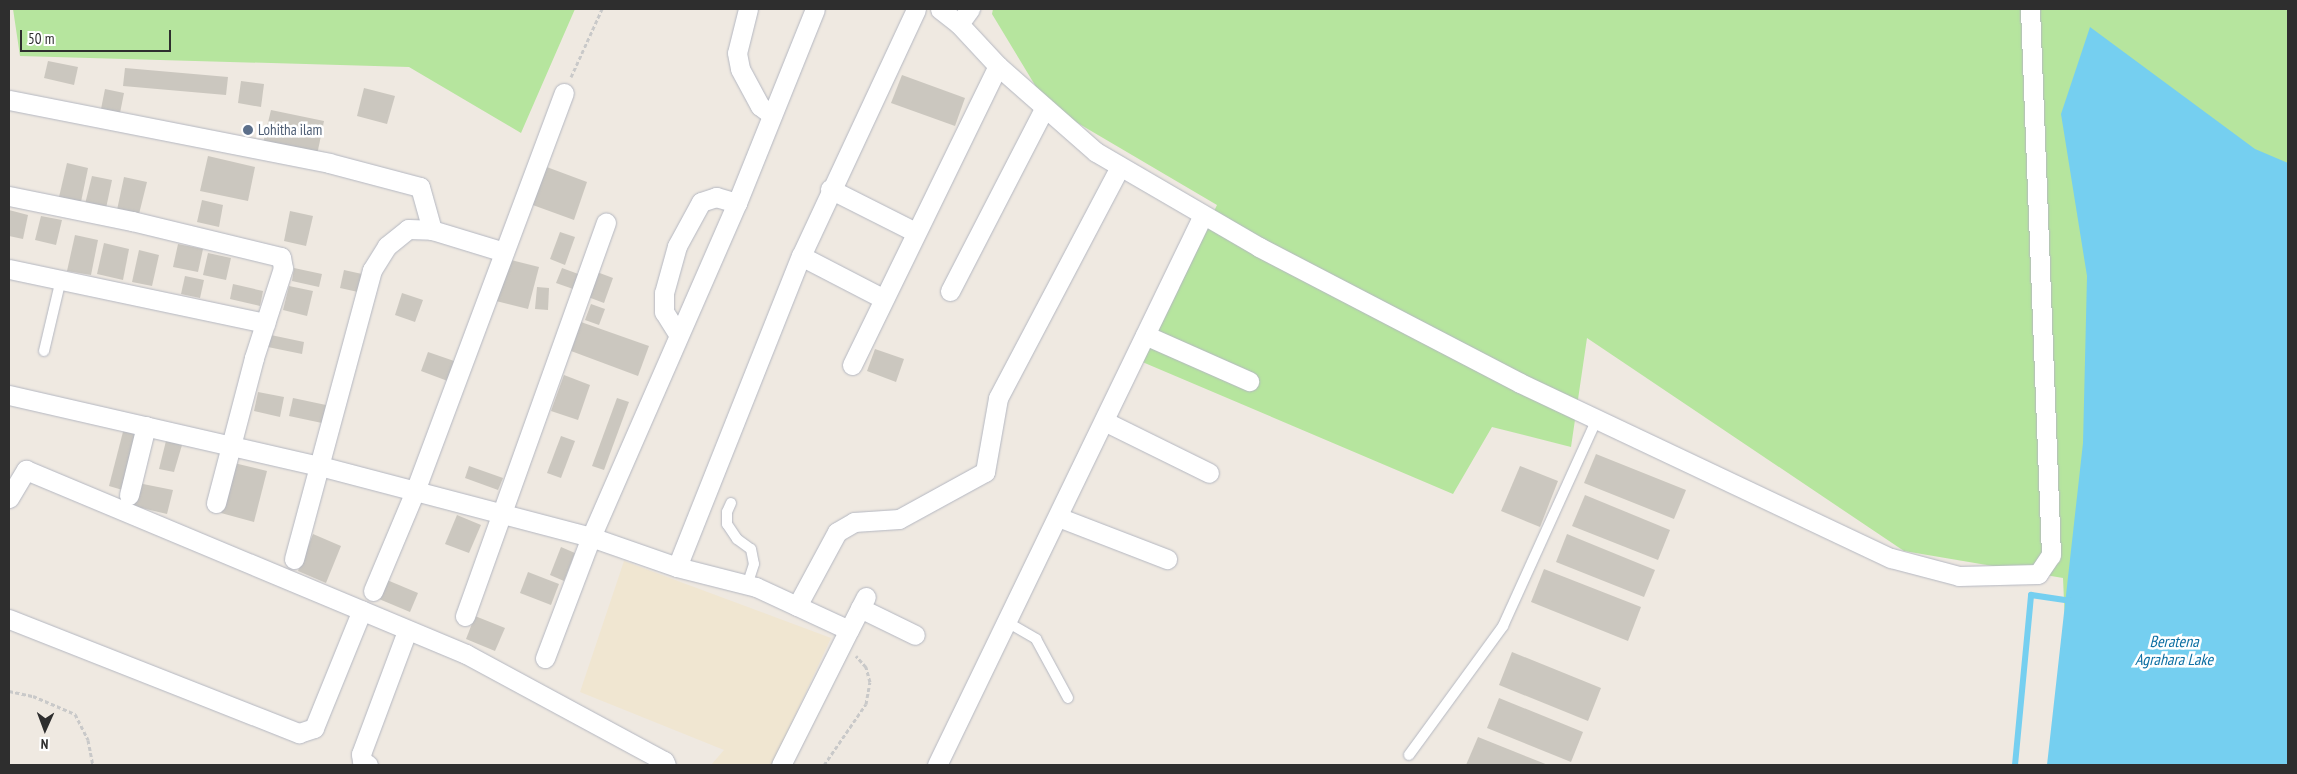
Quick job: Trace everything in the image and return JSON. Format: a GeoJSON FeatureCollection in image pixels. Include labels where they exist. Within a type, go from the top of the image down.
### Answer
{"type":"FeatureCollection","features":[{"type":"Feature","properties":{"kind":"street"},"geometry":{"type":"LineString","coordinates":[[748,9],[738,53],[740,69],[760,106],[772,115]]}},
{"type":"Feature","properties":{"kind":"street"},"geometry":{"type":"LineString","coordinates":[[544,658],[591,537],[678,334],[737,203],[815,9]]}},
{"type":"Feature","properties":{"kind":"street"},"geometry":{"type":"LineString","coordinates":[[677,567],[801,256],[830,190],[916,9]]}},
{"type":"Feature","properties":{"kind":"street"},"geometry":{"type":"LineString","coordinates":[[940,9],[965,16],[998,66],[1096,152],[1203,214],[1494,369],[1597,419],[1891,558],[1959,576],[2038,574],[2051,555],[2030,9]]}},
{"type":"Feature","properties":{"kind":"street"},"geometry":{"type":"LineString","coordinates":[[852,365],[915,232],[998,66]]}},
{"type":"Feature","properties":{"kind":"street"},"geometry":{"type":"LineString","coordinates":[[373,591],[415,491],[564,93]]}},
{"type":"Feature","properties":{"kind":"street"},"geometry":{"type":"LineString","coordinates":[[9,100],[329,163],[420,188],[432,230]]}},
{"type":"Feature","properties":{"kind":"street"},"geometry":{"type":"LineString","coordinates":[[950,291],[1044,108]]}},
{"type":"Feature","properties":{"kind":"street"},"geometry":{"type":"LineString","coordinates":[[797,606],[837,532],[854,522],[899,519],[985,472],[998,398],[1120,167]]}},
{"type":"Feature","properties":{"kind":"street"},"geometry":{"type":"LineString","coordinates":[[830,190],[915,232]]}},
{"type":"Feature","properties":{"kind":"street"},"geometry":{"type":"LineString","coordinates":[[9,196],[275,254],[281,257],[283,268],[265,323],[216,503]]}},
{"type":"Feature","properties":{"kind":"street"},"geometry":{"type":"LineString","coordinates":[[678,334],[664,312],[664,293],[677,246],[701,202],[716,197],[737,203]]}},
{"type":"Feature","properties":{"kind":"street"},"geometry":{"type":"LineString","coordinates":[[937,765],[1203,214]]}},
{"type":"Feature","properties":{"kind":"street"},"geometry":{"type":"LineString","coordinates":[[465,616],[503,516],[606,223]]}},
{"type":"Feature","properties":{"kind":"street"},"geometry":{"type":"LineString","coordinates":[[294,559],[372,270],[387,246],[408,229],[432,230],[504,252]]}},
{"type":"Feature","properties":{"kind":"street"},"geometry":{"type":"LineString","coordinates":[[801,256],[884,299]]}},
{"type":"Feature","properties":{"kind":"street"},"geometry":{"type":"LineString","coordinates":[[9,269],[265,323]]}},
{"type":"Feature","properties":{"kind":"street"},"geometry":{"type":"LineString","coordinates":[[1145,335],[1249,381]]}},
{"type":"Feature","properties":{"kind":"street"},"geometry":{"type":"LineString","coordinates":[[9,395],[320,466],[503,516],[591,537],[677,567],[747,585],[797,606],[846,636]]}},
{"type":"Feature","properties":{"kind":"street"},"geometry":{"type":"LineString","coordinates":[[1104,421],[1209,473]]}},
{"type":"Feature","properties":{"kind":"street"},"geometry":{"type":"LineString","coordinates":[[129,495],[146,426]]}},
{"type":"Feature","properties":{"kind":"street"},"geometry":{"type":"LineString","coordinates":[[9,498],[26,470],[362,610],[407,631],[466,654],[664,761],[666,765]]}},
{"type":"Feature","properties":{"kind":"street"},"geometry":{"type":"LineString","coordinates":[[1058,517],[1168,560]]}},
{"type":"Feature","properties":{"kind":"street"},"geometry":{"type":"LineString","coordinates":[[781,765],[863,602],[915,635]]}},
{"type":"Feature","properties":{"kind":"street"},"geometry":{"type":"LineString","coordinates":[[9,619],[299,733],[314,728],[362,610]]}},
{"type":"Feature","properties":{"kind":"street"},"geometry":{"type":"LineString","coordinates":[[368,765],[362,761],[361,754],[407,631]]}},
{"type":"Feature","properties":{"kind":"lane"},"geometry":{"type":"LineString","coordinates":[[44,351],[61,279]]}},
{"type":"Feature","properties":{"kind":"lane"},"geometry":{"type":"LineString","coordinates":[[1409,755],[1502,626],[1597,419]]}},
{"type":"Feature","properties":{"kind":"lane"},"geometry":{"type":"LineString","coordinates":[[731,503],[727,512],[726,524],[737,539],[751,549],[754,564],[747,585]]}},
{"type":"Feature","properties":{"kind":"lane"},"geometry":{"type":"LineString","coordinates":[[1007,622],[1036,639],[1068,698]]}},
{"type":"Feature","properties":{"kind":"path"},"geometry":{"type":"LineString","coordinates":[[564,93],[602,9]]}},
{"type":"Feature","properties":{"kind":"path"},"geometry":{"type":"LineString","coordinates":[[824,765],[866,704],[870,682],[866,667],[846,636]]}},
{"type":"Feature","properties":{"kind":"path"},"geometry":{"type":"LineString","coordinates":[[9,691],[33,696],[75,714],[88,740],[93,765]]}},
{"type":"Feature","properties":{"kind":"shaded area"},"geometry":{"type":"Polygon","coordinates":[[[624,561],[831,638],[772,765],[711,765],[724,750],[580,692],[624,561]]]}},
{"type":"Feature","properties":{"kind":"green space"},"geometry":{"type":"Polygon","coordinates":[[[13,9],[575,9],[521,133],[409,67],[20,56],[13,9]]]}},
{"type":"Feature","properties":{"kind":"green space"},"geometry":{"type":"Polygon","coordinates":[[[993,9],[2288,9],[2288,765],[2099,765],[2071,760],[2063,578],[1904,551],[1587,338],[1571,447],[1492,427],[1453,494],[1140,361],[1217,205],[1047,105],[992,14],[993,9]]]}},
{"type":"Feature","properties":{"kind":"water","name":"Beratena Agrahara Lake"},"geometry":{"type":"Polygon","coordinates":[[[2090,27],[2255,149],[2288,163],[2288,765],[2047,765],[2083,443],[2087,276],[2061,114],[2090,27]]]}},
{"type":"Feature","properties":{"kind":"building"},"geometry":{"type":"Polygon","coordinates":[[[48,61],[78,67],[74,85],[44,78],[48,61]]]}},
{"type":"Feature","properties":{"kind":"building"},"geometry":{"type":"Polygon","coordinates":[[[125,68],[228,77],[226,95],[123,86],[125,68]]]}},
{"type":"Feature","properties":{"kind":"building"},"geometry":{"type":"Polygon","coordinates":[[[902,75],[965,98],[955,126],[891,103],[902,75]]]}},
{"type":"Feature","properties":{"kind":"building"},"geometry":{"type":"Polygon","coordinates":[[[241,81],[264,84],[261,107],[238,103],[241,81]]]}},
{"type":"Feature","properties":{"kind":"building"},"geometry":{"type":"Polygon","coordinates":[[[364,88],[395,96],[387,124],[357,116],[364,88]]]}},
{"type":"Feature","properties":{"kind":"building"},"geometry":{"type":"Polygon","coordinates":[[[105,89],[124,93],[120,113],[101,109],[105,89]]]}},
{"type":"Feature","properties":{"kind":"building"},"geometry":{"type":"Polygon","coordinates":[[[271,110],[324,121],[317,155],[263,143],[271,110]]]}},
{"type":"Feature","properties":{"kind":"building"},"geometry":{"type":"Polygon","coordinates":[[[208,156],[255,167],[248,201],[200,191],[208,156]]]}},
{"type":"Feature","properties":{"kind":"building"},"geometry":{"type":"Polygon","coordinates":[[[67,163],[88,168],[81,202],[59,197],[67,163]]]}},
{"type":"Feature","properties":{"kind":"building"},"geometry":{"type":"Polygon","coordinates":[[[544,166],[587,182],[574,220],[530,204],[544,166]]]}},
{"type":"Feature","properties":{"kind":"building"},"geometry":{"type":"Polygon","coordinates":[[[92,176],[112,180],[105,213],[84,208],[92,176]]]}},
{"type":"Feature","properties":{"kind":"building"},"geometry":{"type":"Polygon","coordinates":[[[124,177],[147,182],[139,214],[117,210],[124,177]]]}},
{"type":"Feature","properties":{"kind":"building"},"geometry":{"type":"Polygon","coordinates":[[[202,200],[223,205],[219,227],[197,222],[202,200]]]}},
{"type":"Feature","properties":{"kind":"building"},"geometry":{"type":"Polygon","coordinates":[[[9,210],[28,215],[23,239],[9,236],[9,210]]]}},
{"type":"Feature","properties":{"kind":"building"},"geometry":{"type":"Polygon","coordinates":[[[290,211],[313,216],[306,246],[284,241],[290,211]]]}},
{"type":"Feature","properties":{"kind":"building"},"geometry":{"type":"Polygon","coordinates":[[[41,216],[62,220],[56,245],[35,240],[41,216]]]}},
{"type":"Feature","properties":{"kind":"building"},"geometry":{"type":"Polygon","coordinates":[[[560,232],[575,237],[565,265],[550,259],[560,232]]]}},
{"type":"Feature","properties":{"kind":"building"},"geometry":{"type":"Polygon","coordinates":[[[75,235],[98,240],[91,275],[67,271],[75,235]]]}},
{"type":"Feature","properties":{"kind":"building"},"geometry":{"type":"Polygon","coordinates":[[[104,243],[129,249],[123,280],[97,274],[104,243]]]}},
{"type":"Feature","properties":{"kind":"building"},"geometry":{"type":"Polygon","coordinates":[[[178,244],[203,249],[198,272],[173,267],[178,244]]]}},
{"type":"Feature","properties":{"kind":"building"},"geometry":{"type":"Polygon","coordinates":[[[139,250],[159,255],[152,286],[132,282],[139,250]]]}},
{"type":"Feature","properties":{"kind":"building"},"geometry":{"type":"Polygon","coordinates":[[[208,253],[231,258],[226,280],[203,275],[208,253]]]}},
{"type":"Feature","properties":{"kind":"building"},"geometry":{"type":"Polygon","coordinates":[[[507,259],[539,267],[528,309],[496,301],[507,259]]]}},
{"type":"Feature","properties":{"kind":"building"},"geometry":{"type":"Polygon","coordinates":[[[294,268],[322,274],[319,287],[292,281],[294,268]]]}},
{"type":"Feature","properties":{"kind":"building"},"geometry":{"type":"Polygon","coordinates":[[[562,268],[581,275],[576,290],[556,283],[562,268]]]}},
{"type":"Feature","properties":{"kind":"building"},"geometry":{"type":"Polygon","coordinates":[[[344,270],[362,274],[358,292],[340,288],[344,270]]]}},
{"type":"Feature","properties":{"kind":"building"},"geometry":{"type":"Polygon","coordinates":[[[597,272],[613,278],[604,303],[588,297],[597,272]]]}},
{"type":"Feature","properties":{"kind":"building"},"geometry":{"type":"Polygon","coordinates":[[[185,276],[204,280],[200,298],[181,294],[185,276]]]}},
{"type":"Feature","properties":{"kind":"building"},"geometry":{"type":"Polygon","coordinates":[[[233,284],[263,291],[260,306],[230,299],[233,284]]]}},
{"type":"Feature","properties":{"kind":"building"},"geometry":{"type":"Polygon","coordinates":[[[289,286],[313,291],[307,316],[283,310],[289,286]]]}},
{"type":"Feature","properties":{"kind":"building"},"geometry":{"type":"Polygon","coordinates":[[[537,287],[549,288],[548,310],[535,309],[537,287]]]}},
{"type":"Feature","properties":{"kind":"building"},"geometry":{"type":"Polygon","coordinates":[[[402,293],[423,300],[415,322],[395,315],[402,293]]]}},
{"type":"Feature","properties":{"kind":"building"},"geometry":{"type":"Polygon","coordinates":[[[591,304],[605,309],[599,325],[585,320],[591,304]]]}},
{"type":"Feature","properties":{"kind":"building"},"geometry":{"type":"Polygon","coordinates":[[[581,322],[649,346],[638,376],[571,351],[581,322]]]}},
{"type":"Feature","properties":{"kind":"building"},"geometry":{"type":"Polygon","coordinates":[[[266,334],[304,342],[302,354],[263,346],[266,334]]]}},
{"type":"Feature","properties":{"kind":"building"},"geometry":{"type":"Polygon","coordinates":[[[875,349],[904,359],[896,382],[867,371],[875,349]]]}},
{"type":"Feature","properties":{"kind":"building"},"geometry":{"type":"Polygon","coordinates":[[[428,352],[460,363],[453,383],[421,371],[428,352]]]}},
{"type":"Feature","properties":{"kind":"building"},"geometry":{"type":"Polygon","coordinates":[[[564,375],[590,385],[578,420],[551,411],[564,375]]]}},
{"type":"Feature","properties":{"kind":"building"},"geometry":{"type":"Polygon","coordinates":[[[258,392],[284,397],[280,417],[254,411],[258,392]]]}},
{"type":"Feature","properties":{"kind":"building"},"geometry":{"type":"Polygon","coordinates":[[[293,398],[326,405],[322,423],[289,416],[293,398]]]}},
{"type":"Feature","properties":{"kind":"building"},"geometry":{"type":"Polygon","coordinates":[[[617,398],[629,402],[604,470],[592,466],[617,398]]]}},
{"type":"Feature","properties":{"kind":"building"},"geometry":{"type":"Polygon","coordinates":[[[125,424],[142,428],[126,491],[109,486],[125,424]]]}},
{"type":"Feature","properties":{"kind":"building"},"geometry":{"type":"Polygon","coordinates":[[[561,436],[575,441],[561,478],[547,473],[561,436]]]}},
{"type":"Feature","properties":{"kind":"building"},"geometry":{"type":"Polygon","coordinates":[[[166,441],[182,445],[174,472],[159,469],[166,441]]]}},
{"type":"Feature","properties":{"kind":"building"},"geometry":{"type":"Polygon","coordinates":[[[1596,454],[1686,490],[1674,519],[1584,483],[1596,454]]]}},
{"type":"Feature","properties":{"kind":"building"},"geometry":{"type":"Polygon","coordinates":[[[234,463],[267,471],[254,522],[221,513],[234,463]]]}},
{"type":"Feature","properties":{"kind":"building"},"geometry":{"type":"Polygon","coordinates":[[[469,466],[503,478],[498,490],[465,478],[469,466]]]}},
{"type":"Feature","properties":{"kind":"building"},"geometry":{"type":"Polygon","coordinates":[[[1520,466],[1558,481],[1540,527],[1501,511],[1520,466]]]}},
{"type":"Feature","properties":{"kind":"building"},"geometry":{"type":"Polygon","coordinates":[[[138,483],[173,490],[167,514],[133,506],[138,483]]]}},
{"type":"Feature","properties":{"kind":"building"},"geometry":{"type":"Polygon","coordinates":[[[1585,495],[1670,530],[1658,560],[1572,526],[1585,495]]]}},
{"type":"Feature","properties":{"kind":"building"},"geometry":{"type":"Polygon","coordinates":[[[457,515],[481,525],[469,553],[445,544],[457,515]]]}},
{"type":"Feature","properties":{"kind":"building"},"geometry":{"type":"Polygon","coordinates":[[[313,534],[341,546],[326,583],[298,571],[313,534]]]}},
{"type":"Feature","properties":{"kind":"building"},"geometry":{"type":"Polygon","coordinates":[[[1567,534],[1655,570],[1644,597],[1556,562],[1567,534]]]}},
{"type":"Feature","properties":{"kind":"building"},"geometry":{"type":"Polygon","coordinates":[[[561,547],[575,553],[564,581],[550,575],[561,547]]]}},
{"type":"Feature","properties":{"kind":"building"},"geometry":{"type":"Polygon","coordinates":[[[1544,569],[1641,607],[1628,641],[1531,602],[1544,569]]]}},
{"type":"Feature","properties":{"kind":"building"},"geometry":{"type":"Polygon","coordinates":[[[528,572],[559,584],[551,605],[520,593],[528,572]]]}},
{"type":"Feature","properties":{"kind":"building"},"geometry":{"type":"Polygon","coordinates":[[[387,580],[418,593],[410,612],[379,599],[387,580]]]}},
{"type":"Feature","properties":{"kind":"building"},"geometry":{"type":"Polygon","coordinates":[[[475,616],[505,628],[495,651],[466,639],[475,616]]]}},
{"type":"Feature","properties":{"kind":"building"},"geometry":{"type":"Polygon","coordinates":[[[1512,652],[1601,688],[1588,721],[1499,685],[1512,652]]]}},
{"type":"Feature","properties":{"kind":"building"},"geometry":{"type":"Polygon","coordinates":[[[1499,698],[1583,732],[1571,762],[1487,728],[1499,698]]]}},
{"type":"Feature","properties":{"kind":"building"},"geometry":{"type":"Polygon","coordinates":[[[1478,737],[1548,765],[1466,765],[1478,737]]]}},
{"type":"Feature","properties":{"kind":"waterway"},"geometry":{"type":"LineString","coordinates":[[2015,765],[2031,595],[2072,601]]}},
{"type":"Feature","properties":{"kind":"place","name":"Lohitha ilam"},"geometry":{"type":"Point","coordinates":[248,130]}}]}
